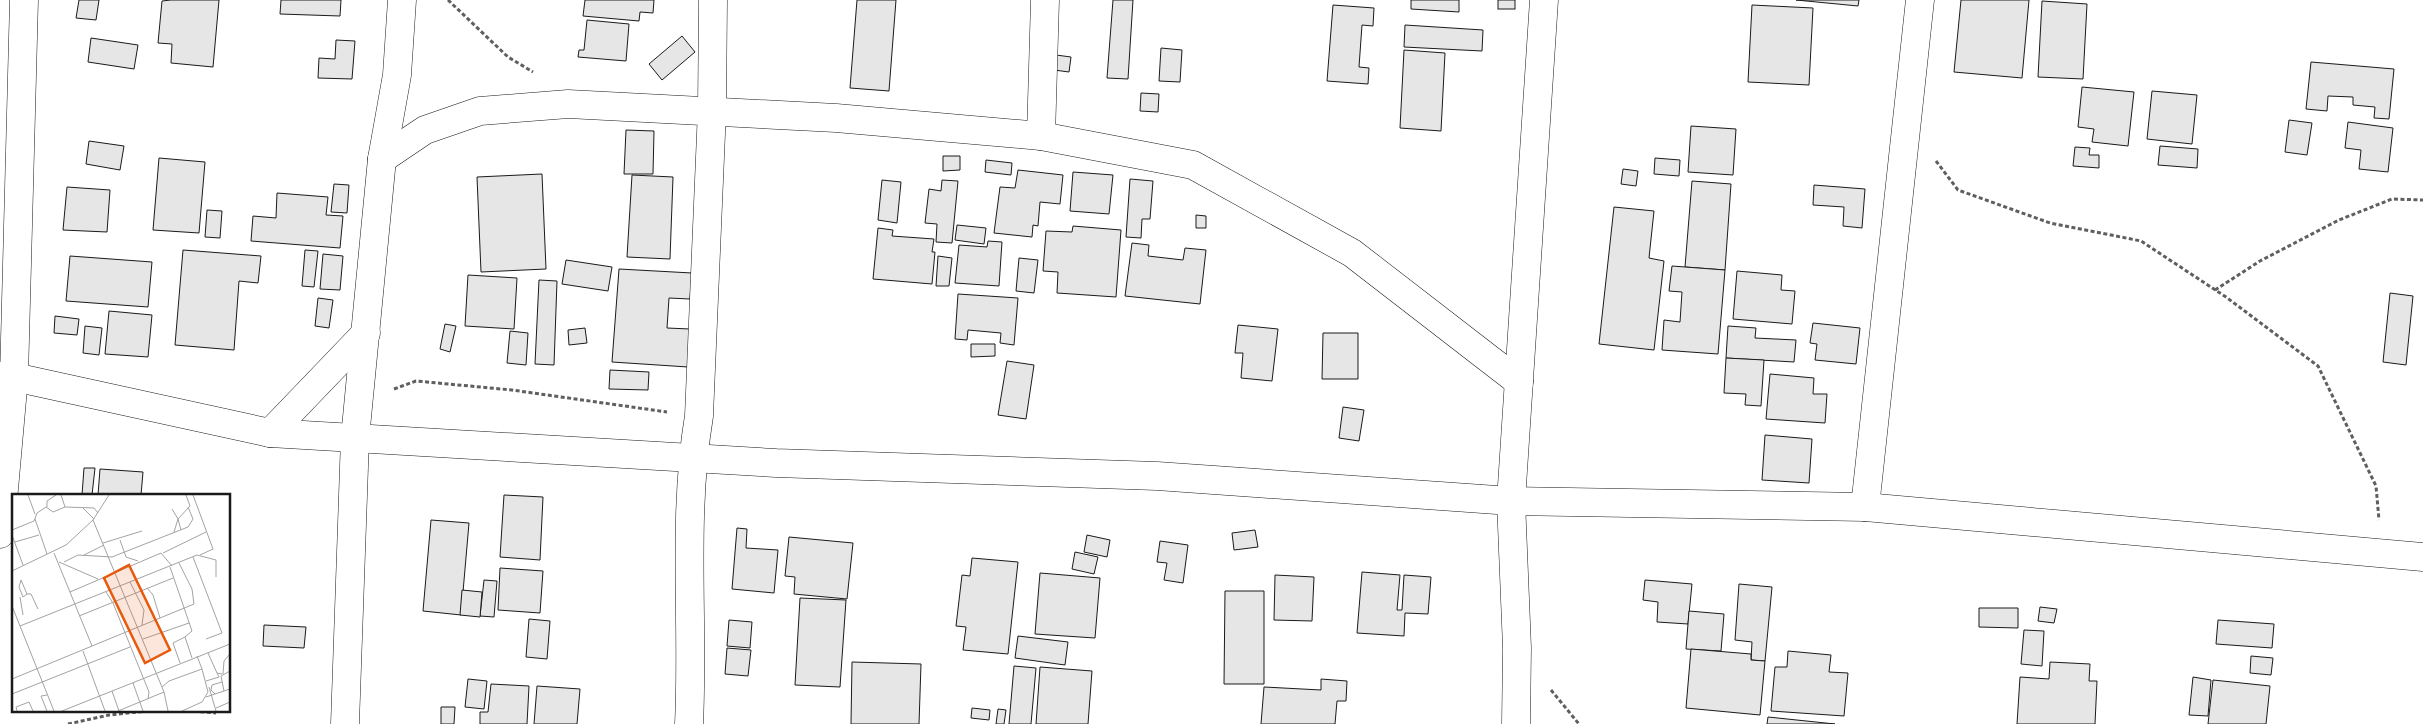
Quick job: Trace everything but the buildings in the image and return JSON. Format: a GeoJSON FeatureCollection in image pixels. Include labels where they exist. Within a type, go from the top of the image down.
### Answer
{"type":"FeatureCollection","features":[{"type":"Feature","properties":{"kind":"street"},"geometry":{"type":"LineString","coordinates":[[0,534],[24,0]]}},
{"type":"Feature","properties":{"kind":"street"},"geometry":{"type":"LineString","coordinates":[[345,724],[355,438],[382,159],[397,75],[402,0]]}},
{"type":"Feature","properties":{"kind":"street"},"geometry":{"type":"LineString","coordinates":[[689,724],[691,672],[689,544],[692,457],[699,416],[712,110],[713,0]]}},
{"type":"Feature","properties":{"kind":"street"},"geometry":{"type":"LineString","coordinates":[[1041,136],[1045,0]]}},
{"type":"Feature","properties":{"kind":"street"},"geometry":{"type":"LineString","coordinates":[[1516,724],[1518,648],[1511,501],[1544,0]]}},
{"type":"Feature","properties":{"kind":"street"},"geometry":{"type":"LineString","coordinates":[[1865,507],[1920,0]]}},
{"type":"Feature","properties":{"kind":"street"},"geometry":{"type":"LineString","coordinates":[[382,159],[425,130],[480,111],[568,104],[712,110],[836,118],[1041,136],[1193,164],[1352,253],[1519,382]]}},
{"type":"Feature","properties":{"kind":"street"},"geometry":{"type":"LineString","coordinates":[[270,433],[366,333]]}},
{"type":"Feature","properties":{"kind":"street"},"geometry":{"type":"LineString","coordinates":[[7,377],[270,433],[776,463],[1157,476],[1511,501],[1865,507],[2423,557]]}},
{"type":"Feature","properties":{"kind":"path"},"geometry":{"type":"LineString","coordinates":[[448,0],[508,57],[542,77]]}},
{"type":"Feature","properties":{"kind":"path"},"geometry":{"type":"LineString","coordinates":[[1907,122],[1958,190],[2050,224],[2140,241],[2215,290],[2318,366],[2376,486],[2382,553]]}},
{"type":"Feature","properties":{"kind":"path"},"geometry":{"type":"LineString","coordinates":[[2215,290],[2260,261],[2339,220],[2392,199],[2423,200]]}},
{"type":"Feature","properties":{"kind":"path"},"geometry":{"type":"LineString","coordinates":[[359,401],[416,381],[512,390],[699,416]]}},
{"type":"Feature","properties":{"kind":"path"},"geometry":{"type":"LineString","coordinates":[[68,724],[108,715],[137,712]]}},
{"type":"Feature","properties":{"kind":"path"},"geometry":{"type":"LineString","coordinates":[[198,712],[216,714]]}}]}
